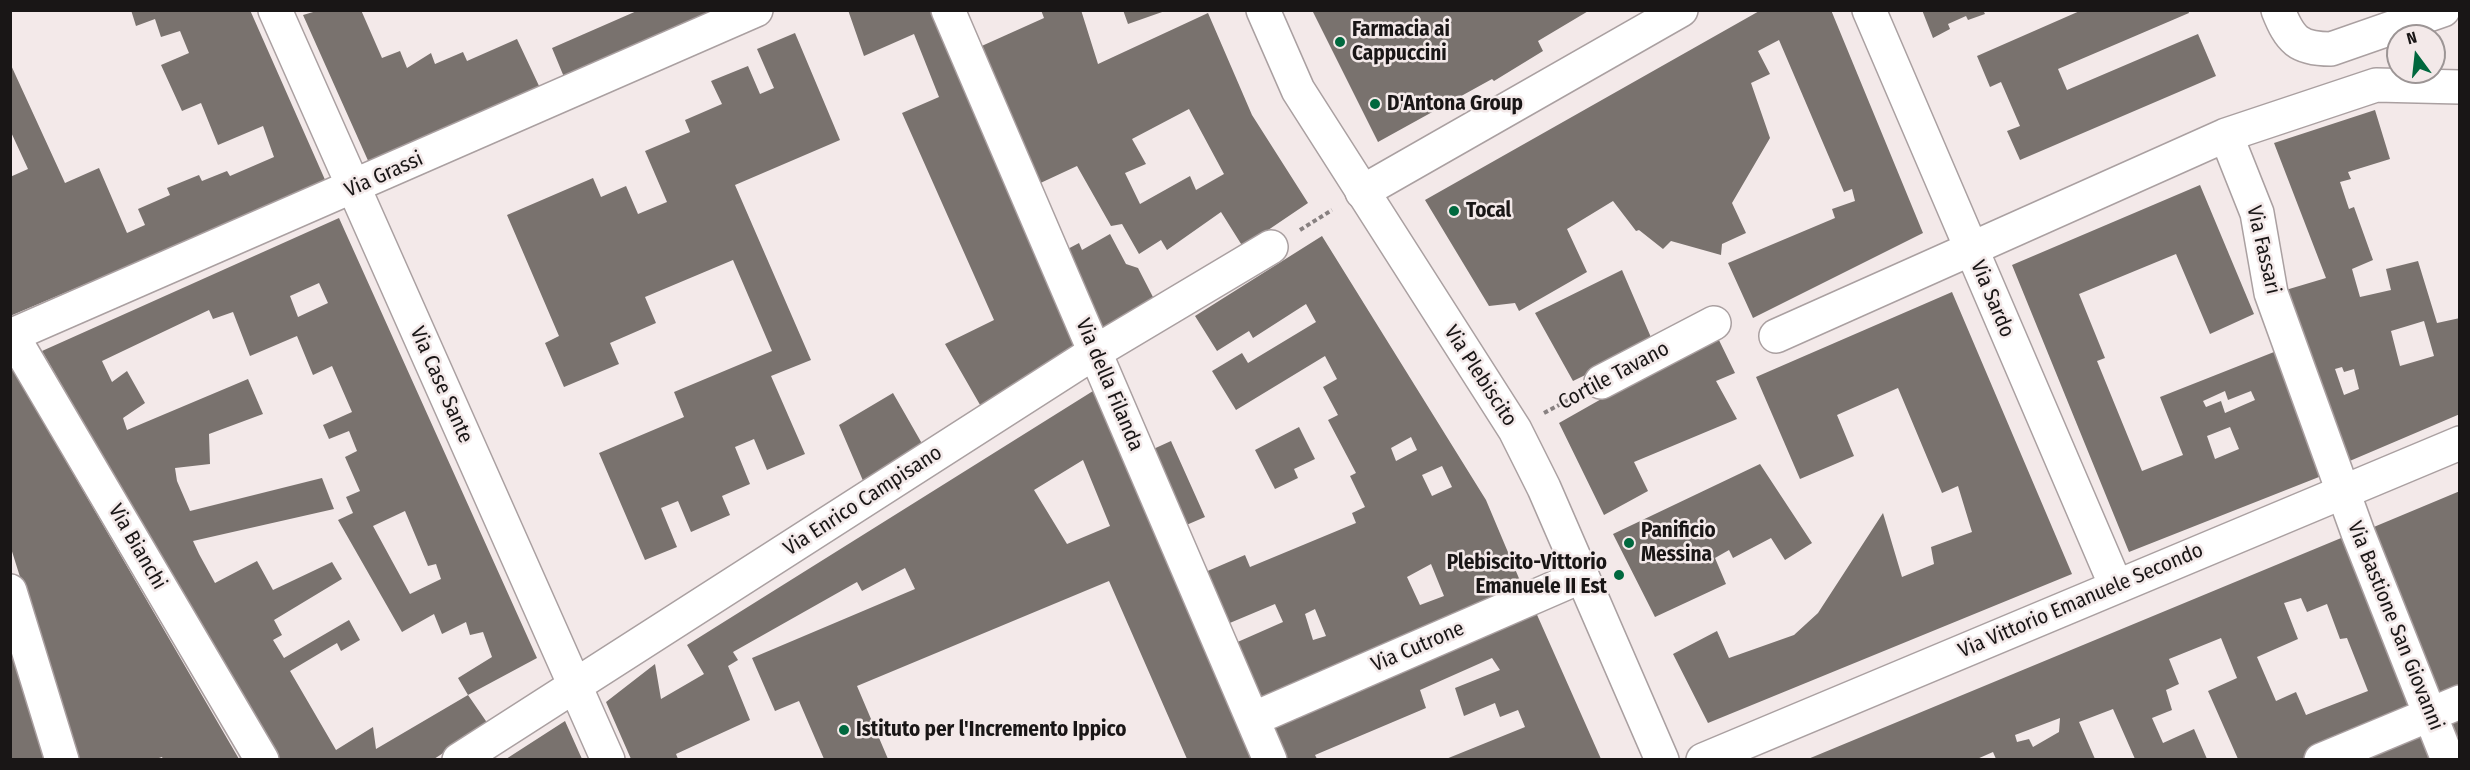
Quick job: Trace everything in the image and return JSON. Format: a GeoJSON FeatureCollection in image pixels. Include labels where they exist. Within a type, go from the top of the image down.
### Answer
{"type":"FeatureCollection","features":[{"type":"Feature","properties":{"kind":"street","name":"Via Case Sante"},"geometry":{"type":"LineString","coordinates":[[274,10],[608,759]]}},
{"type":"Feature","properties":{"kind":"street","name":"Via Grassi"},"geometry":{"type":"LineString","coordinates":[[11,336],[353,189],[756,10]]}},
{"type":"Feature","properties":{"kind":"street","name":"Via della Filanda"},"geometry":{"type":"LineString","coordinates":[[948,10],[1270,759]]}},
{"type":"Feature","properties":{"kind":"street","name":"Via Plebiscito"},"geometry":{"type":"LineString","coordinates":[[1263,10],[1298,90],[1515,430],[1544,488],[1662,759]]}},
{"type":"Feature","properties":{"kind":"street"},"geometry":{"type":"LineString","coordinates":[[1362,192],[1681,10]]}},
{"type":"Feature","properties":{"kind":"street","name":"Via Sardo"},"geometry":{"type":"LineString","coordinates":[[1869,10],[2116,586]]}},
{"type":"Feature","properties":{"kind":"street"},"geometry":{"type":"LineString","coordinates":[[2278,10],[2292,38],[2313,49],[2331,49],[2444,10],[2460,13]]}},
{"type":"Feature","properties":{"kind":"street"},"geometry":{"type":"LineString","coordinates":[[1776,336],[2226,135],[2376,85],[2460,87]]}},
{"type":"Feature","properties":{"kind":"street","name":"Via Fassari"},"geometry":{"type":"LineString","coordinates":[[2226,135],[2257,213],[2271,293],[2343,491]]}},
{"type":"Feature","properties":{"kind":"street","name":"Via Enrico Campisano"},"geometry":{"type":"LineString","coordinates":[[459,759],[1095,352],[1271,247]]}},
{"type":"Feature","properties":{"kind":"street","name":"Cortile Tavano"},"geometry":{"type":"LineString","coordinates":[[1601,382],[1714,323]]}},
{"type":"Feature","properties":{"kind":"street","name":"Via Bianchi"},"geometry":{"type":"LineString","coordinates":[[11,336],[262,759]]}},
{"type":"Feature","properties":{"kind":"street","name":"Via Vittorio Emanuele Secondo"},"geometry":{"type":"LineString","coordinates":[[1703,759],[2460,443]]}},
{"type":"Feature","properties":{"kind":"street","name":"Via Bastione San Giovanni"},"geometry":{"type":"LineString","coordinates":[[2343,491],[2445,708],[2448,759]]}},
{"type":"Feature","properties":{"kind":"street","name":"Via Cutrone"},"geometry":{"type":"LineString","coordinates":[[1253,719],[1582,576]]}},
{"type":"Feature","properties":{"kind":"street"},"geometry":{"type":"LineString","coordinates":[[10,591],[62,759]]}},
{"type":"Feature","properties":{"kind":"street"},"geometry":{"type":"LineString","coordinates":[[2321,759],[2445,708]]}},
{"type":"Feature","properties":{"kind":"path"},"geometry":{"type":"LineString","coordinates":[[1271,247],[1362,192]]}},
{"type":"Feature","properties":{"kind":"path","name":"Cortile Tavano"},"geometry":{"type":"LineString","coordinates":[[1515,430],[1601,382]]}},
{"type":"Feature","properties":{"kind":"building"},"geometry":{"type":"Polygon","coordinates":[[[131,10],[250,10],[326,182],[10,316],[10,177],[28,169],[10,130],[10,63],[65,183],[99,168],[127,233],[145,225],[138,209],[170,195],[167,188],[199,175],[202,181],[227,171],[230,176],[274,157],[263,126],[218,145],[201,103],[182,111],[161,65],[189,53],[180,31],[161,37],[155,19],[136,26],[131,10]]]}},
{"type":"Feature","properties":{"kind":"building"},"geometry":{"type":"Polygon","coordinates":[[[320,10],[361,10],[382,58],[400,51],[407,68],[431,53],[435,64],[463,52],[467,61],[517,39],[540,88],[370,165],[303,15],[320,10]]]}},
{"type":"Feature","properties":{"kind":"building"},"geometry":{"type":"Polygon","coordinates":[[[639,10],[722,11],[564,77],[552,48],[639,10]]]}},
{"type":"Feature","properties":{"kind":"building"},"geometry":{"type":"Polygon","coordinates":[[[848,10],[931,10],[1081,348],[983,410],[945,344],[994,320],[902,113],[939,97],[914,34],[864,56],[848,10]]]}},
{"type":"Feature","properties":{"kind":"building"},"geometry":{"type":"Polygon","coordinates":[[[1041,10],[1081,10],[1098,64],[1208,13],[1252,115],[1308,203],[1243,247],[1221,212],[1167,250],[1161,240],[1139,254],[1122,224],[1111,226],[1077,166],[1034,186],[975,49],[1044,18],[1041,10]],[[1189,109],[1132,139],[1146,164],[1125,173],[1140,204],[1190,176],[1196,190],[1224,174],[1189,109]]]}},
{"type":"Feature","properties":{"kind":"building"},"geometry":{"type":"Polygon","coordinates":[[[1123,10],[1165,10],[1165,11],[1128,24],[1123,10]]]}},
{"type":"Feature","properties":{"kind":"building"},"geometry":{"type":"Polygon","coordinates":[[[1312,10],[1455,12],[1590,10],[1538,41],[1543,51],[1494,81],[1492,79],[1378,142],[1312,10]]]}},
{"type":"Feature","properties":{"kind":"building"},"geometry":{"type":"Polygon","coordinates":[[[1761,10],[1831,10],[1923,233],[1753,318],[1728,263],[1835,218],[1832,209],[1855,201],[1852,189],[1844,192],[1779,40],[1758,51],[1770,74],[1751,83],[1770,138],[1732,203],[1746,233],[1722,244],[1721,255],[1671,241],[1663,249],[1639,230],[1636,231],[1613,201],[1567,229],[1587,272],[1519,311],[1515,303],[1489,306],[1425,200],[1761,10]]]}},
{"type":"Feature","properties":{"kind":"building"},"geometry":{"type":"Polygon","coordinates":[[[1922,10],[1983,10],[1985,14],[1968,20],[1966,16],[1948,24],[1950,29],[1933,38],[1922,10]]]}},
{"type":"Feature","properties":{"kind":"building"},"geometry":{"type":"Polygon","coordinates":[[[2082,10],[2188,10],[2189,13],[2058,69],[2067,90],[2198,34],[2216,76],[2020,160],[2007,131],[2020,126],[2001,82],[1990,87],[1977,56],[2082,10]]]}},
{"type":"Feature","properties":{"kind":"building"},"geometry":{"type":"Polygon","coordinates":[[[795,33],[840,140],[735,185],[811,360],[771,376],[805,454],[767,470],[754,439],[735,447],[750,484],[722,496],[730,515],[691,532],[678,501],[661,508],[677,547],[645,560],[599,453],[684,417],[674,392],[772,351],[733,260],[645,297],[656,323],[610,343],[619,364],[564,387],[545,343],[559,336],[507,215],[593,178],[601,197],[626,186],[638,214],[667,202],[645,151],[690,132],[685,120],[722,104],[711,81],[748,66],[760,94],[774,88],[757,49],[795,33]]]}},
{"type":"Feature","properties":{"kind":"building"},"geometry":{"type":"Polygon","coordinates":[[[2375,110],[2390,159],[2348,172],[2351,179],[2340,182],[2349,209],[2354,207],[2373,260],[2352,269],[2360,297],[2391,290],[2386,269],[2418,261],[2437,323],[2460,318],[2460,414],[2345,463],[2279,292],[2326,278],[2274,143],[2375,110]],[[2424,321],[2391,331],[2400,366],[2434,356],[2424,321]],[[2342,367],[2335,369],[2344,395],[2359,389],[2354,369],[2344,372],[2342,367]]]}},
{"type":"Feature","properties":{"kind":"building"},"geometry":{"type":"Polygon","coordinates":[[[2200,185],[2254,314],[2210,334],[2176,254],[2079,294],[2105,358],[2097,361],[2142,471],[2183,455],[2160,397],[2274,352],[2324,475],[2129,552],[2012,265],[2200,185]],[[2225,391],[2203,401],[2206,407],[2221,401],[2225,413],[2255,400],[2251,391],[2228,400],[2225,391]],[[2230,427],[2207,436],[2215,459],[2239,449],[2230,427]]]}},
{"type":"Feature","properties":{"kind":"building"},"geometry":{"type":"Polygon","coordinates":[[[339,218],[537,658],[468,695],[488,724],[434,759],[279,759],[42,351],[339,218]],[[319,283],[290,296],[298,317],[328,303],[319,283]],[[209,310],[102,361],[112,382],[127,371],[145,403],[123,418],[127,430],[248,379],[263,414],[209,434],[210,464],[175,468],[177,481],[190,511],[322,478],[334,509],[193,541],[215,583],[257,561],[273,590],[332,562],[342,579],[274,620],[282,635],[273,640],[284,658],[349,620],[360,640],[341,651],[337,643],[290,671],[336,750],[373,727],[376,749],[468,695],[458,678],[492,657],[483,632],[470,635],[466,622],[442,634],[434,614],[402,632],[338,520],[353,513],[346,497],[360,491],[345,457],[357,451],[349,431],[329,439],[323,425],[352,412],[332,366],[313,375],[297,336],[250,356],[233,312],[213,319],[209,310]],[[405,511],[373,526],[410,594],[441,579],[436,564],[428,566],[405,511]]]}},
{"type":"Feature","properties":{"kind":"building"},"geometry":{"type":"Polygon","coordinates":[[[1110,234],[1126,264],[1138,268],[1154,299],[1099,336],[1062,252],[1079,243],[1082,250],[1110,234]]]}},
{"type":"Feature","properties":{"kind":"building"},"geometry":{"type":"Polygon","coordinates":[[[1322,236],[1486,500],[1526,595],[1260,707],[1233,644],[1283,622],[1275,604],[1225,625],[1203,573],[1245,555],[1250,567],[1356,523],[1352,513],[1365,507],[1350,476],[1356,473],[1328,420],[1338,415],[1323,387],[1337,379],[1325,356],[1236,410],[1212,371],[1242,353],[1248,363],[1316,322],[1306,304],[1253,338],[1249,331],[1217,351],[1195,316],[1322,236]],[[1411,437],[1391,448],[1396,461],[1417,450],[1411,437]],[[1442,466],[1422,475],[1432,496],[1452,487],[1442,466]],[[1431,564],[1407,577],[1420,605],[1444,596],[1431,564]],[[1315,609],[1305,614],[1313,640],[1326,636],[1315,609]]]}},
{"type":"Feature","properties":{"kind":"building"},"geometry":{"type":"Polygon","coordinates":[[[1622,270],[1653,342],[1573,381],[1535,313],[1622,270]]]}},
{"type":"Feature","properties":{"kind":"building"},"geometry":{"type":"Polygon","coordinates":[[[1952,292],[2072,574],[1708,723],[1673,654],[1717,631],[1729,658],[1794,635],[1818,613],[1883,513],[1902,577],[1934,564],[1931,547],[1972,532],[1958,486],[1942,493],[1898,388],[1837,415],[1854,456],[1800,479],[1756,377],[1952,292]]]}},
{"type":"Feature","properties":{"kind":"building"},"geometry":{"type":"Polygon","coordinates":[[[1716,334],[1735,373],[1716,381],[1737,419],[1634,462],[1648,491],[1604,515],[1559,423],[1716,334]]]}},
{"type":"Feature","properties":{"kind":"building"},"geometry":{"type":"Polygon","coordinates":[[[10,365],[239,759],[163,759],[162,757],[156,759],[77,759],[10,545],[10,365]]]}},
{"type":"Feature","properties":{"kind":"building"},"geometry":{"type":"Polygon","coordinates":[[[1093,391],[1255,759],[1187,759],[1109,581],[857,686],[888,759],[824,759],[799,701],[775,711],[752,658],[915,589],[905,568],[862,591],[857,582],[733,652],[738,660],[728,666],[750,720],[676,754],[678,759],[631,759],[606,702],[655,664],[661,699],[704,674],[687,645],[1093,391]],[[1083,460],[1034,490],[1067,544],[1110,526],[1083,460]]]}},
{"type":"Feature","properties":{"kind":"building"},"geometry":{"type":"Polygon","coordinates":[[[893,393],[924,447],[864,483],[839,425],[893,393]]]}},
{"type":"Feature","properties":{"kind":"building"},"geometry":{"type":"Polygon","coordinates":[[[1299,427],[1315,459],[1294,469],[1298,478],[1275,489],[1255,450],[1299,427]]]}},
{"type":"Feature","properties":{"kind":"building"},"geometry":{"type":"Polygon","coordinates":[[[1171,441],[1205,517],[1184,526],[1149,451],[1171,441]]]}},
{"type":"Feature","properties":{"kind":"building"},"geometry":{"type":"Polygon","coordinates":[[[1760,464],[1812,543],[1785,560],[1771,538],[1733,558],[1729,550],[1715,558],[1726,584],[1655,617],[1613,534],[1760,464]]]}},
{"type":"Feature","properties":{"kind":"building"},"geometry":{"type":"Polygon","coordinates":[[[2460,491],[2460,691],[2438,700],[2369,529],[2460,491]]]}},
{"type":"Feature","properties":{"kind":"building"},"geometry":{"type":"Polygon","coordinates":[[[2346,536],[2417,713],[2303,759],[2238,759],[2208,691],[2237,678],[2221,638],[2169,659],[2179,684],[2166,690],[2172,710],[2152,718],[2163,743],[2194,729],[2207,759],[2135,759],[2113,709],[2079,722],[2095,759],[1996,759],[1993,752],[1977,759],[1808,759],[2346,536]],[[2301,598],[2284,603],[2298,639],[2257,657],[2276,701],[2296,692],[2306,715],[2368,691],[2347,638],[2340,639],[2327,604],[2307,612],[2301,598]],[[2060,718],[2015,735],[2017,742],[2029,739],[2033,747],[2059,732],[2060,718]]]}},
{"type":"Feature","properties":{"kind":"building"},"geometry":{"type":"Polygon","coordinates":[[[1534,608],[1601,759],[1446,759],[1525,727],[1518,710],[1500,717],[1495,703],[1464,716],[1455,688],[1500,670],[1492,658],[1420,690],[1426,708],[1315,755],[1317,759],[1281,759],[1264,723],[1534,608]]]}},
{"type":"Feature","properties":{"kind":"building"},"geometry":{"type":"Polygon","coordinates":[[[11,649],[45,759],[10,759],[11,649]]]}},
{"type":"Feature","properties":{"kind":"building"},"geometry":{"type":"Polygon","coordinates":[[[2459,713],[2459,750],[2446,719],[2459,713]]]}},
{"type":"Feature","properties":{"kind":"building"},"geometry":{"type":"Polygon","coordinates":[[[565,721],[582,759],[506,759],[565,721]]]}},
{"type":"Feature","properties":{"kind":"building"},"geometry":{"type":"Polygon","coordinates":[[[2424,731],[2430,759],[2357,759],[2424,731]]]}},
{"type":"Feature","properties":{"kind":"place","name":"Farmacia ai Cappuccini"},"geometry":{"type":"Point","coordinates":[1340,42]}},
{"type":"Feature","properties":{"kind":"place","name":"D'Antona Group"},"geometry":{"type":"Point","coordinates":[1375,104]}},
{"type":"Feature","properties":{"kind":"place","name":"Tocal"},"geometry":{"type":"Point","coordinates":[1454,211]}},
{"type":"Feature","properties":{"kind":"place","name":"Panificio Messina"},"geometry":{"type":"Point","coordinates":[1629,543]}},
{"type":"Feature","properties":{"kind":"place","name":"Plebiscito-Vittorio Emanuele II Est"},"geometry":{"type":"Point","coordinates":[1619,575]}},
{"type":"Feature","properties":{"kind":"place","name":"Istituto per l'Incremento Ippico"},"geometry":{"type":"Point","coordinates":[844,730]}}]}
